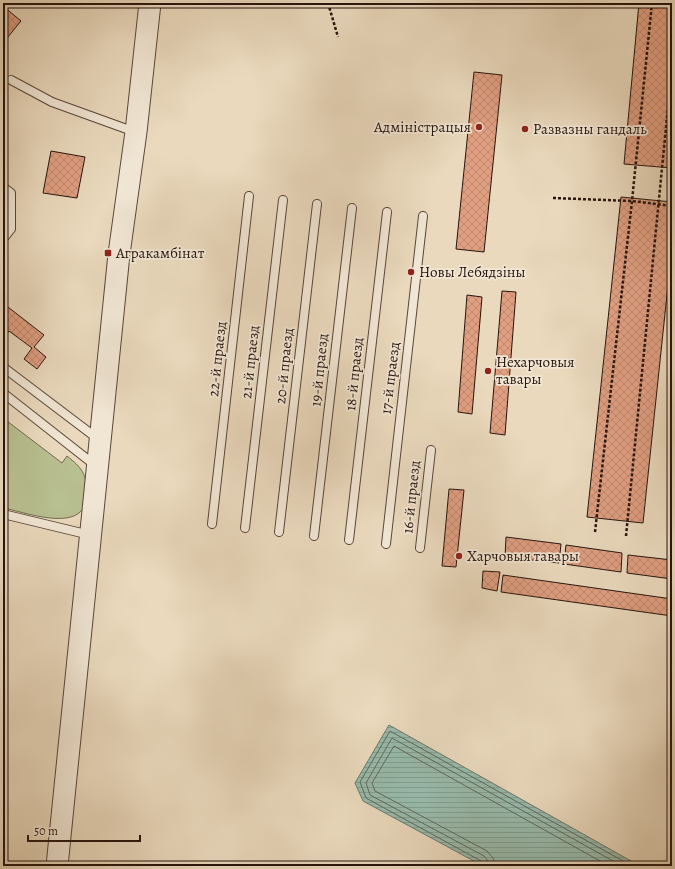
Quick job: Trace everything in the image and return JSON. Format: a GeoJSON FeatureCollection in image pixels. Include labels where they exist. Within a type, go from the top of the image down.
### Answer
{"type":"FeatureCollection","features":[{"type":"Feature","properties":{"kind":"street"},"geometry":{"type":"LineString","coordinates":[[57,866],[120,254],[136,132],[150,3]]}},
{"type":"Feature","properties":{"kind":"lane"},"geometry":{"type":"LineString","coordinates":[[11,80],[52,102],[136,132]]}},
{"type":"Feature","properties":{"kind":"lane"},"geometry":{"type":"LineString","coordinates":[[3,187],[11,193],[10,229],[3,238]]}},
{"type":"Feature","properties":{"kind":"lane","name":"22-й праезд"},"geometry":{"type":"LineString","coordinates":[[212,524],[249,196]]}},
{"type":"Feature","properties":{"kind":"lane","name":"21-й праезд"},"geometry":{"type":"LineString","coordinates":[[245,528],[283,200]]}},
{"type":"Feature","properties":{"kind":"lane","name":"20-й праезд"},"geometry":{"type":"LineString","coordinates":[[279,532],[316,204]]}},
{"type":"Feature","properties":{"kind":"lane","name":"19-й праезд"},"geometry":{"type":"LineString","coordinates":[[314,536],[352,208]]}},
{"type":"Feature","properties":{"kind":"lane","name":"18-й праезд"},"geometry":{"type":"LineString","coordinates":[[349,540],[386,212]]}},
{"type":"Feature","properties":{"kind":"lane","name":"17-й праезд"},"geometry":{"type":"LineString","coordinates":[[386,544],[423,216]]}},
{"type":"Feature","properties":{"kind":"lane"},"geometry":{"type":"LineString","coordinates":[[3,367],[100,440]]}},
{"type":"Feature","properties":{"kind":"lane"},"geometry":{"type":"LineString","coordinates":[[3,393],[98,468]]}},
{"type":"Feature","properties":{"kind":"lane","name":"16-й праезд"},"geometry":{"type":"LineString","coordinates":[[420,548],[431,450]]}},
{"type":"Feature","properties":{"kind":"lane"},"geometry":{"type":"LineString","coordinates":[[3,514],[92,535]]}},
{"type":"Feature","properties":{"kind":"path"},"geometry":{"type":"LineString","coordinates":[[328,3],[338,37]]}},
{"type":"Feature","properties":{"kind":"path"},"geometry":{"type":"LineString","coordinates":[[595,532],[632,201],[652,3]]}},
{"type":"Feature","properties":{"kind":"path"},"geometry":{"type":"LineString","coordinates":[[626,536],[672,66]]}},
{"type":"Feature","properties":{"kind":"path"},"geometry":{"type":"LineString","coordinates":[[553,198],[632,201],[672,206]]}},
{"type":"Feature","properties":{"kind":"shaded area"},"geometry":{"type":"Polygon","coordinates":[[[3,418],[62,463],[67,456],[80,468],[86,480],[87,492],[85,506],[78,514],[68,518],[41,517],[3,508],[3,418]]]}},
{"type":"Feature","properties":{"kind":"water"},"geometry":{"type":"Polygon","coordinates":[[[389,725],[640,866],[483,866],[363,801],[355,783],[389,725]]]}},
{"type":"Feature","properties":{"kind":"building"},"geometry":{"type":"Polygon","coordinates":[[[639,3],[672,3],[672,168],[624,164],[639,3]]]}},
{"type":"Feature","properties":{"kind":"building"},"geometry":{"type":"Polygon","coordinates":[[[3,6],[21,21],[3,43],[3,6]]]}},
{"type":"Feature","properties":{"kind":"building"},"geometry":{"type":"Polygon","coordinates":[[[474,72],[502,75],[484,252],[456,249],[474,72]]]}},
{"type":"Feature","properties":{"kind":"building"},"geometry":{"type":"Polygon","coordinates":[[[51,151],[85,157],[77,198],[43,193],[51,151]]]}},
{"type":"Feature","properties":{"kind":"building"},"geometry":{"type":"Polygon","coordinates":[[[621,197],[672,202],[672,247],[643,523],[587,517],[621,197]]]}},
{"type":"Feature","properties":{"kind":"building"},"geometry":{"type":"Polygon","coordinates":[[[502,291],[516,292],[505,435],[490,433],[502,291]]]}},
{"type":"Feature","properties":{"kind":"building"},"geometry":{"type":"Polygon","coordinates":[[[467,295],[482,297],[472,414],[458,412],[467,295]]]}},
{"type":"Feature","properties":{"kind":"building"},"geometry":{"type":"Polygon","coordinates":[[[4,304],[44,335],[34,347],[46,357],[37,369],[24,359],[32,348],[9,331],[3,339],[4,304]]]}},
{"type":"Feature","properties":{"kind":"building"},"geometry":{"type":"Polygon","coordinates":[[[449,489],[464,490],[456,567],[442,566],[449,489]]]}},
{"type":"Feature","properties":{"kind":"building"},"geometry":{"type":"Polygon","coordinates":[[[506,537],[561,544],[559,563],[505,557],[506,537]]]}},
{"type":"Feature","properties":{"kind":"building"},"geometry":{"type":"Polygon","coordinates":[[[566,545],[622,553],[621,572],[564,564],[566,545]]]}},
{"type":"Feature","properties":{"kind":"building"},"geometry":{"type":"Polygon","coordinates":[[[628,555],[672,560],[672,579],[627,573],[628,555]]]}},
{"type":"Feature","properties":{"kind":"building"},"geometry":{"type":"Polygon","coordinates":[[[483,571],[500,572],[497,591],[482,588],[483,571]]]}},
{"type":"Feature","properties":{"kind":"building"},"geometry":{"type":"Polygon","coordinates":[[[503,575],[672,599],[672,616],[501,592],[503,575]]]}},
{"type":"Feature","properties":{"kind":"place","name":"Адміністрацыя"},"geometry":{"type":"Point","coordinates":[479,127]}},
{"type":"Feature","properties":{"kind":"place","name":"Развазны гандаль"},"geometry":{"type":"Point","coordinates":[525,129]}},
{"type":"Feature","properties":{"kind":"place","name":"Агракамбінат"},"geometry":{"type":"Point","coordinates":[108,253]}},
{"type":"Feature","properties":{"kind":"place","name":"Новы Лебядзіны"},"geometry":{"type":"Point","coordinates":[411,272]}},
{"type":"Feature","properties":{"kind":"place","name":"Нехарчовыя тавары"},"geometry":{"type":"Point","coordinates":[488,371]}},
{"type":"Feature","properties":{"kind":"place","name":"Харчовыя тавары"},"geometry":{"type":"Point","coordinates":[459,556]}}]}
